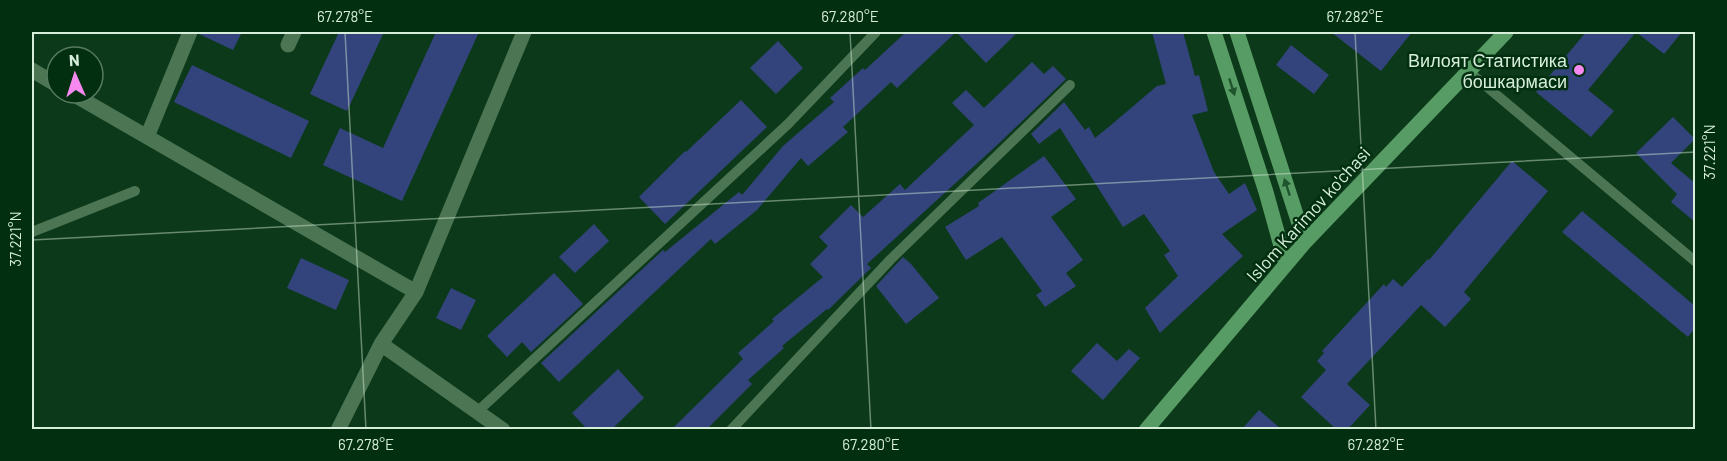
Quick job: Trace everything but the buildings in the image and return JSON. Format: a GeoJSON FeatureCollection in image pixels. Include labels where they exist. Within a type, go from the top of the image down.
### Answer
{"type":"FeatureCollection","features":[{"type":"Feature","properties":{"kind":"main road"},"geometry":{"type":"LineString","coordinates":[[1214,32],[1266,192],[1286,264]]}},
{"type":"Feature","properties":{"kind":"main road"},"geometry":{"type":"LineString","coordinates":[[1237,32],[1305,242]]}},
{"type":"Feature","properties":{"kind":"main road","name":"Islom Karimov ko'chasi"},"geometry":{"type":"LineString","coordinates":[[1146,429],[1305,242],[1506,32]]}},
{"type":"Feature","properties":{"kind":"street"},"geometry":{"type":"LineString","coordinates":[[147,136],[190,32]]}},
{"type":"Feature","properties":{"kind":"street"},"geometry":{"type":"LineString","coordinates":[[338,429],[381,344],[416,292],[524,32]]}},
{"type":"Feature","properties":{"kind":"street"},"geometry":{"type":"LineString","coordinates":[[32,70],[45,78]]}},
{"type":"Feature","properties":{"kind":"street"},"geometry":{"type":"LineString","coordinates":[[93,105],[416,292]]}},
{"type":"Feature","properties":{"kind":"street"},"geometry":{"type":"LineString","coordinates":[[381,344],[502,429]]}},
{"type":"Feature","properties":{"kind":"lane"},"geometry":{"type":"LineString","coordinates":[[477,411],[788,123],[876,32]]}},
{"type":"Feature","properties":{"kind":"lane"},"geometry":{"type":"LineString","coordinates":[[1468,71],[1695,262]]}},
{"type":"Feature","properties":{"kind":"lane"},"geometry":{"type":"LineString","coordinates":[[731,429],[891,259],[1070,85]]}},
{"type":"Feature","properties":{"kind":"lane"},"geometry":{"type":"LineString","coordinates":[[32,232],[135,190]]}},
{"type":"Feature","properties":{"kind":"place","name":"Вилоят Статистика бошкармаси"},"geometry":{"type":"Point","coordinates":[1579,70]}}]}
